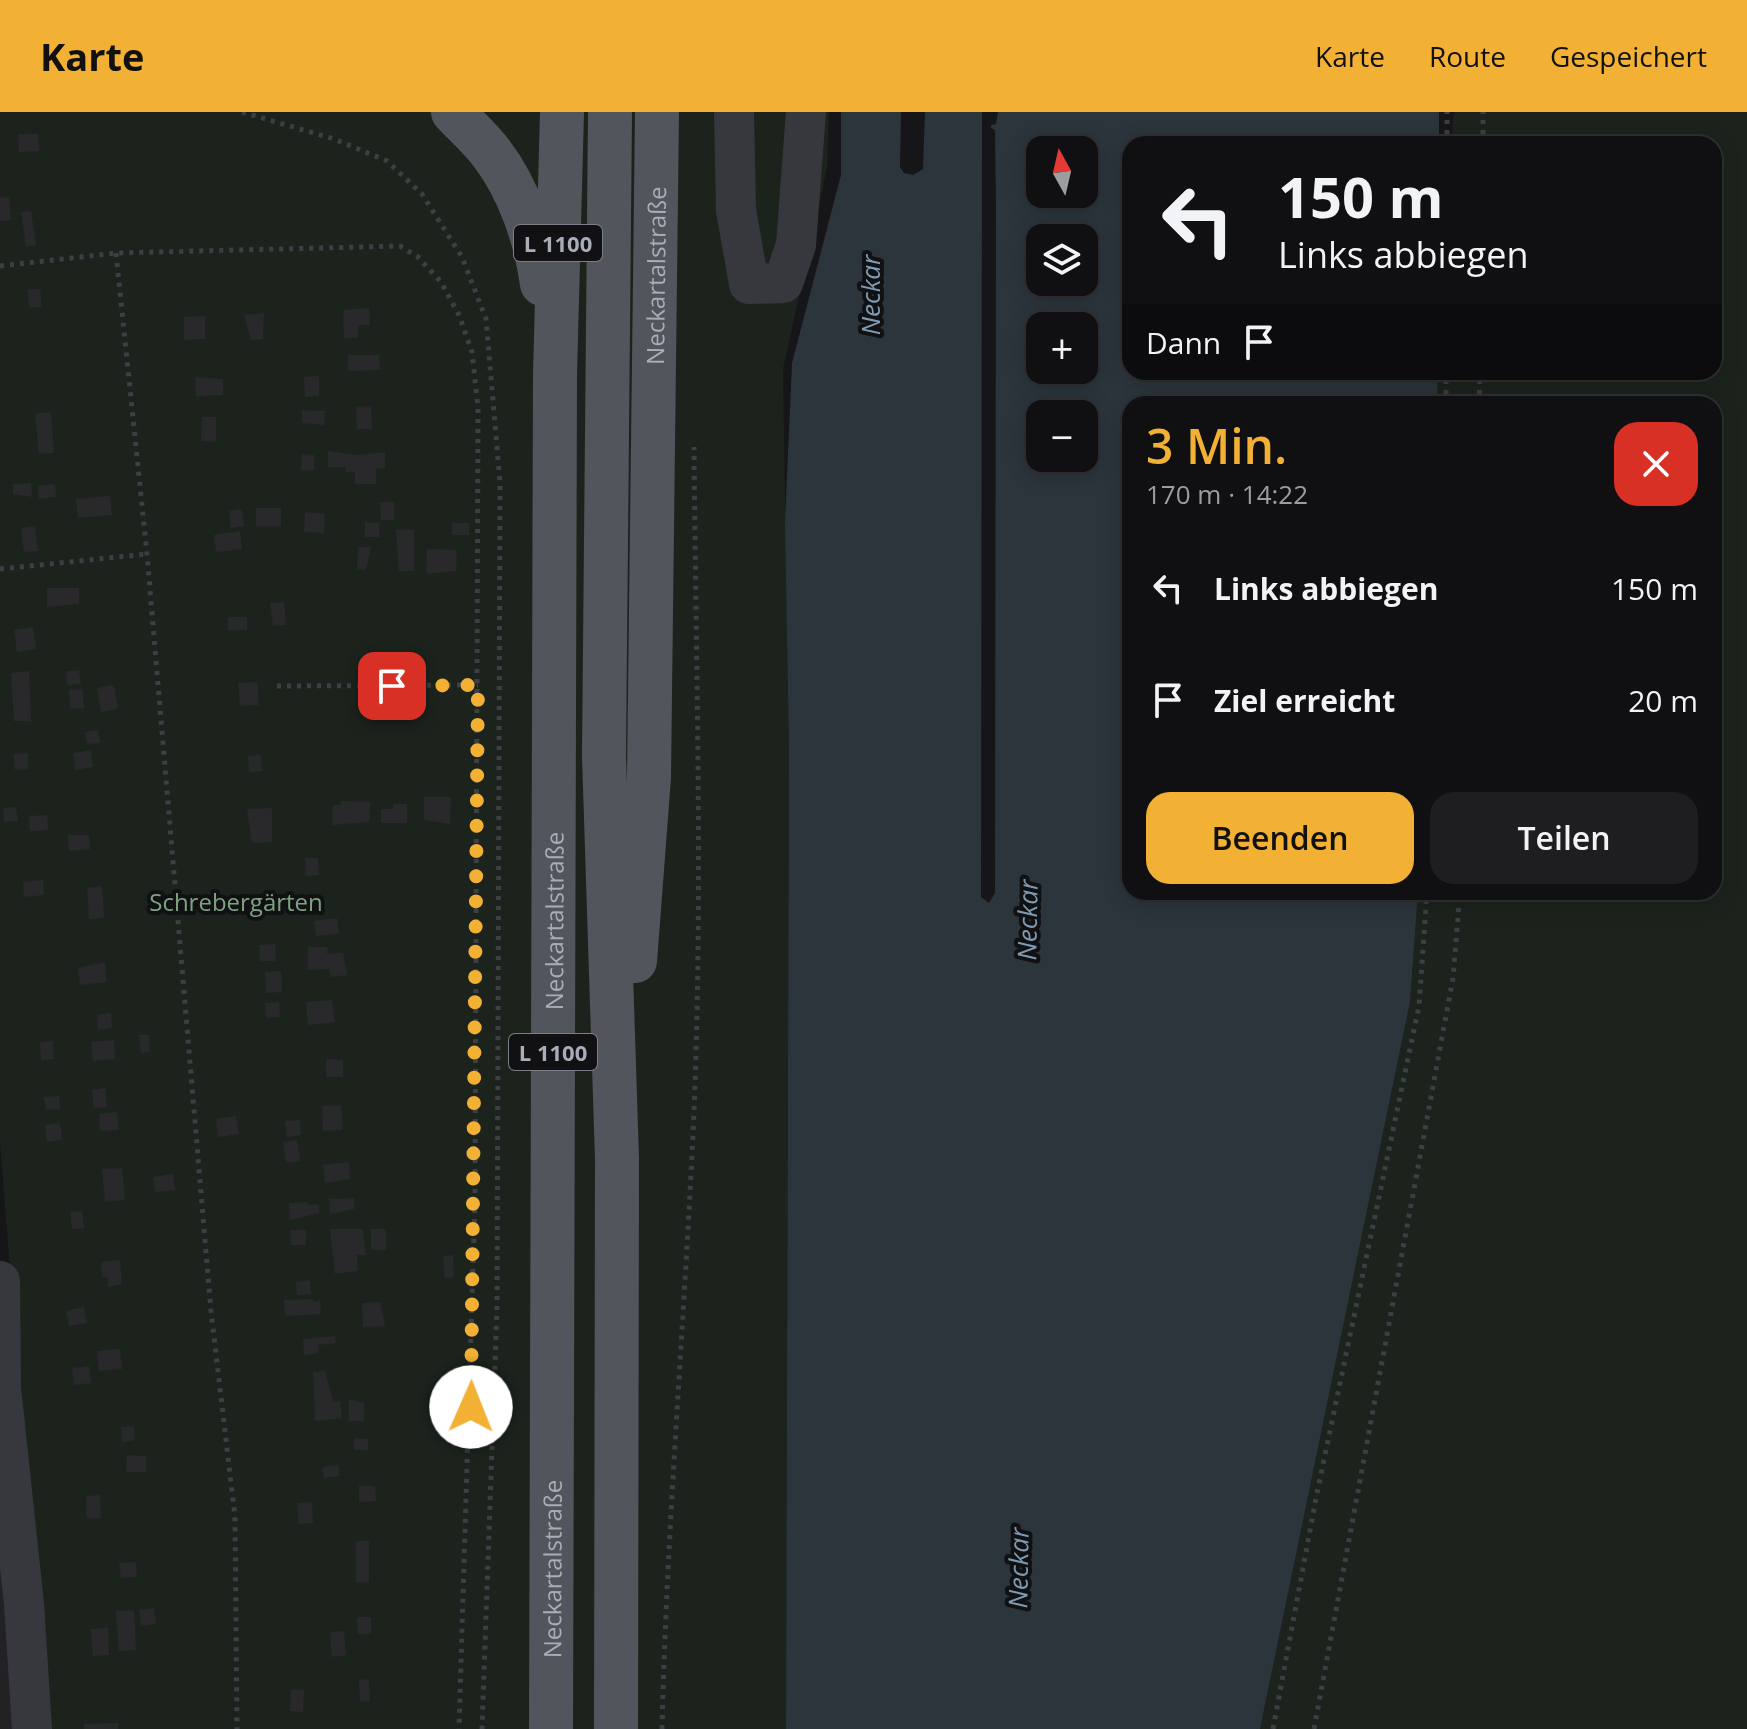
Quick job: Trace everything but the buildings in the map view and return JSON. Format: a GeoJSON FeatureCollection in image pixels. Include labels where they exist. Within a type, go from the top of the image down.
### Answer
{"type":"FeatureCollection","features":[{"type":"Feature","properties":{"kind":"main road"},"geometry":{"type":"LineString","coordinates":[[453,112],[493,155],[522,208],[539,258],[555,374]]}},
{"type":"Feature","properties":{"kind":"main road","name":"Neckartalstraße"},"geometry":{"type":"LineString","coordinates":[[551,1729],[555,374],[562,112]]}},
{"type":"Feature","properties":{"kind":"main road","name":"Neckartalstraße"},"geometry":{"type":"LineString","coordinates":[[610,112],[604,756],[617,1159],[616,1729]]}},
{"type":"Feature","properties":{"kind":"main road","name":"Neckartalstraße"},"geometry":{"type":"LineString","coordinates":[[617,1159],[631,1025],[649,777],[657,112]]}},
{"type":"Feature","properties":{"kind":"lane"},"geometry":{"type":"LineString","coordinates":[[734,112],[736,210],[749,284],[783,283],[796,245],[806,112]]}},
{"type":"Feature","properties":{"kind":"lane"},"geometry":{"type":"LineString","coordinates":[[0,1281],[1,1388],[24,1604],[32,1729]]}},
{"type":"Feature","properties":{"kind":"path"},"geometry":{"type":"LineString","coordinates":[[242,112],[334,139],[387,161],[422,194],[462,257],[486,319],[500,498],[497,1307],[482,1729]]}},
{"type":"Feature","properties":{"kind":"path"},"geometry":{"type":"LineString","coordinates":[[1447,112],[1447,136]]}},
{"type":"Feature","properties":{"kind":"path"},"geometry":{"type":"LineString","coordinates":[[1483,112],[1483,136]]}},
{"type":"Feature","properties":{"kind":"path"},"geometry":{"type":"LineString","coordinates":[[0,266],[116,253],[400,246],[418,257],[441,282],[459,315],[472,352],[478,407],[472,1359],[459,1729]]}},
{"type":"Feature","properties":{"kind":"path"},"geometry":{"type":"LineString","coordinates":[[116,253],[147,554],[211,1311],[235,1517],[237,1729]]}},
{"type":"Feature","properties":{"kind":"path"},"geometry":{"type":"LineString","coordinates":[[662,1729],[665,1612],[694,1108],[699,676],[694,439]]}},
{"type":"Feature","properties":{"kind":"path"},"geometry":{"type":"LineString","coordinates":[[0,569],[147,554]]}},
{"type":"Feature","properties":{"kind":"path"},"geometry":{"type":"LineString","coordinates":[[277,686],[478,685]]}},
{"type":"Feature","properties":{"kind":"path"},"geometry":{"type":"LineString","coordinates":[[1273,1729],[1320,1478],[1419,1006],[1426,900]]}},
{"type":"Feature","properties":{"kind":"path"},"geometry":{"type":"LineString","coordinates":[[1314,1729],[1453,978],[1459,900]]}},
{"type":"Feature","properties":{"kind":"shaded area"},"geometry":{"type":"Polygon","coordinates":[[[0,1458],[19,1729],[0,1729],[0,1458]]]}},
{"type":"Feature","properties":{"kind":"green space","name":"Schrebergärten"},"geometry":{"type":"Polygon","coordinates":[[[0,112],[829,112],[827,168],[783,369],[789,748],[786,1729],[46,1729],[0,1141],[0,112]]]}},
{"type":"Feature","properties":{"kind":"green space"},"geometry":{"type":"Polygon","coordinates":[[[1454,112],[1747,112],[1747,1729],[1260,1729],[1410,1002],[1417,900],[1722,900],[1722,396],[1437,396],[1438,380],[1722,380],[1722,136],[1452,136],[1454,112]]]}},
{"type":"Feature","properties":{"kind":"water","name":"Neckar"},"geometry":{"type":"Polygon","coordinates":[[[841,112],[901,112],[900,167],[904,173],[913,175],[923,169],[925,112],[982,112],[981,897],[989,903],[995,893],[996,206],[995,130],[991,125],[996,124],[998,112],[1439,112],[1439,136],[1122,136],[1122,380],[1438,380],[1437,396],[1122,396],[1122,900],[1417,900],[1410,1002],[1260,1729],[786,1729],[789,748],[785,522],[792,363],[841,175],[841,112]]]}},
{"type":"Feature","properties":{"kind":"route"},"geometry":{"type":"LineString","coordinates":[[392,686],[478,685],[471,1407]]}}]}
